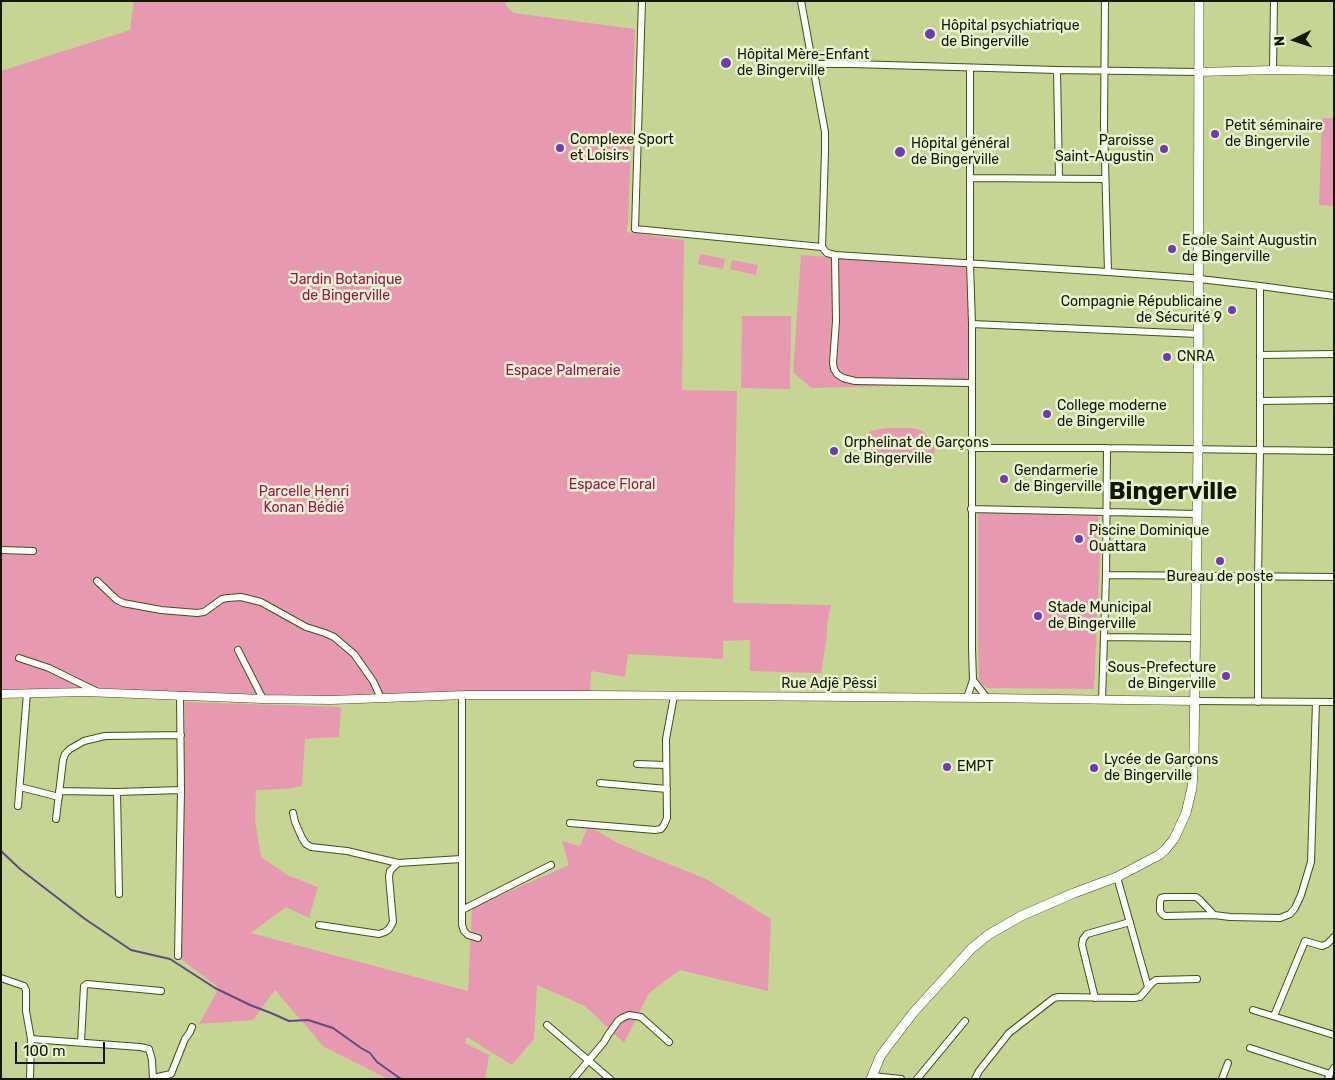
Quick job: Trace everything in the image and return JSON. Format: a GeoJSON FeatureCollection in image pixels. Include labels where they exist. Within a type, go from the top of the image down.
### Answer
{"type":"FeatureCollection","features":[{"type":"Feature","properties":{"kind":"main road"},"geometry":{"type":"LineString","coordinates":[[869,1078],[880,1057],[913,1013],[971,949],[988,935],[1021,916],[1117,877],[1152,859],[1165,850],[1174,839],[1186,814],[1192,788],[1195,701],[1198,449],[1199,1]]}},
{"type":"Feature","properties":{"kind":"street"},"geometry":{"type":"LineString","coordinates":[[642,1],[635,229],[822,247]]}},
{"type":"Feature","properties":{"kind":"street"},"geometry":{"type":"LineString","coordinates":[[801,1],[825,132],[822,247],[827,253],[834,255],[1198,279],[1334,296]]}},
{"type":"Feature","properties":{"kind":"street"},"geometry":{"type":"LineString","coordinates":[[1104,1],[1104,125],[1108,272]]}},
{"type":"Feature","properties":{"kind":"street"},"geometry":{"type":"LineString","coordinates":[[1273,70],[1274,1]]}},
{"type":"Feature","properties":{"kind":"street"},"geometry":{"type":"LineString","coordinates":[[813,64],[1104,71],[1334,71]]}},
{"type":"Feature","properties":{"kind":"street"},"geometry":{"type":"LineString","coordinates":[[967,698],[973,680],[970,68]]}},
{"type":"Feature","properties":{"kind":"street"},"geometry":{"type":"LineString","coordinates":[[1058,70],[1060,178]]}},
{"type":"Feature","properties":{"kind":"street"},"geometry":{"type":"LineString","coordinates":[[970,178],[1105,179]]}},
{"type":"Feature","properties":{"kind":"street"},"geometry":{"type":"LineString","coordinates":[[834,255],[836,321],[833,363],[837,374],[843,378],[856,381],[971,383]]}},
{"type":"Feature","properties":{"kind":"street"},"geometry":{"type":"LineString","coordinates":[[1258,702],[1260,286]]}},
{"type":"Feature","properties":{"kind":"street"},"geometry":{"type":"LineString","coordinates":[[972,324],[1198,334]]}},
{"type":"Feature","properties":{"kind":"street"},"geometry":{"type":"LineString","coordinates":[[1260,355],[1334,354]]}},
{"type":"Feature","properties":{"kind":"street"},"geometry":{"type":"LineString","coordinates":[[1260,401],[1334,400]]}},
{"type":"Feature","properties":{"kind":"street"},"geometry":{"type":"LineString","coordinates":[[971,448],[1334,451]]}},
{"type":"Feature","properties":{"kind":"street"},"geometry":{"type":"LineString","coordinates":[[1102,700],[1105,637],[1107,448]]}},
{"type":"Feature","properties":{"kind":"street"},"geometry":{"type":"LineString","coordinates":[[971,509],[1197,514]]}},
{"type":"Feature","properties":{"kind":"street"},"geometry":{"type":"LineString","coordinates":[[1,550],[33,550]]}},
{"type":"Feature","properties":{"kind":"street"},"geometry":{"type":"LineString","coordinates":[[1106,575],[1334,577]]}},
{"type":"Feature","properties":{"kind":"street"},"geometry":{"type":"LineString","coordinates":[[97,581],[110,595],[123,603],[161,610],[204,612],[222,599],[228,598],[241,598],[261,602],[306,627],[325,632],[334,637],[354,654],[373,682],[381,698]]}},
{"type":"Feature","properties":{"kind":"street"},"geometry":{"type":"LineString","coordinates":[[1105,637],[1196,638]]}},
{"type":"Feature","properties":{"kind":"street"},"geometry":{"type":"LineString","coordinates":[[238,650],[263,699]]}},
{"type":"Feature","properties":{"kind":"street"},"geometry":{"type":"LineString","coordinates":[[19,658],[49,668],[99,692]]}},
{"type":"Feature","properties":{"kind":"street"},"geometry":{"type":"LineString","coordinates":[[973,680],[987,698]]}},
{"type":"Feature","properties":{"kind":"street","name":"Rue Adjê Pêssi"},"geometry":{"type":"LineString","coordinates":[[1,694],[99,692],[331,700],[462,696],[674,696],[1195,701]]}},
{"type":"Feature","properties":{"kind":"street"},"geometry":{"type":"LineString","coordinates":[[18,806],[27,693]]}},
{"type":"Feature","properties":{"kind":"street"},"geometry":{"type":"LineString","coordinates":[[178,956],[181,790],[180,695]]}},
{"type":"Feature","properties":{"kind":"street"},"geometry":{"type":"LineString","coordinates":[[462,696],[462,925],[464,931],[478,938]]}},
{"type":"Feature","properties":{"kind":"street"},"geometry":{"type":"LineString","coordinates":[[570,823],[661,829],[667,818],[666,739],[674,696]]}},
{"type":"Feature","properties":{"kind":"street"},"geometry":{"type":"LineString","coordinates":[[1195,701],[1334,702]]}},
{"type":"Feature","properties":{"kind":"street"},"geometry":{"type":"LineString","coordinates":[[1214,915],[1196,897],[1165,897],[1161,898],[1160,901],[1160,911],[1165,916],[1214,915],[1280,918],[1290,914],[1295,908],[1305,885],[1311,862],[1316,702]]}},
{"type":"Feature","properties":{"kind":"street"},"geometry":{"type":"LineString","coordinates":[[56,819],[63,760],[70,748],[84,741],[105,736],[181,735]]}},
{"type":"Feature","properties":{"kind":"street"},"geometry":{"type":"LineString","coordinates":[[637,764],[666,765]]}},
{"type":"Feature","properties":{"kind":"street"},"geometry":{"type":"LineString","coordinates":[[600,783],[666,789]]}},
{"type":"Feature","properties":{"kind":"street"},"geometry":{"type":"LineString","coordinates":[[20,787],[59,794],[181,790]]}},
{"type":"Feature","properties":{"kind":"street"},"geometry":{"type":"LineString","coordinates":[[117,792],[119,894]]}},
{"type":"Feature","properties":{"kind":"street"},"geometry":{"type":"LineString","coordinates":[[293,813],[302,838],[306,844],[311,846],[347,851],[398,863],[462,859]]}},
{"type":"Feature","properties":{"kind":"street"},"geometry":{"type":"LineString","coordinates":[[319,925],[378,934],[390,929],[393,922],[389,877],[390,871],[398,863]]}},
{"type":"Feature","properties":{"kind":"street"},"geometry":{"type":"LineString","coordinates":[[462,910],[551,865]]}},
{"type":"Feature","properties":{"kind":"street"},"geometry":{"type":"LineString","coordinates":[[1117,877],[1148,987]]}},
{"type":"Feature","properties":{"kind":"street"},"geometry":{"type":"LineString","coordinates":[[1095,998],[1082,945],[1083,938],[1087,934],[1130,922]]}},
{"type":"Feature","properties":{"kind":"street"},"geometry":{"type":"LineString","coordinates":[[1274,1016],[1305,941],[1322,946],[1334,937]]}},
{"type":"Feature","properties":{"kind":"street"},"geometry":{"type":"LineString","coordinates":[[1,978],[24,986],[26,990],[26,1010],[31,1039],[30,1079]]}},
{"type":"Feature","properties":{"kind":"street"},"geometry":{"type":"LineString","coordinates":[[975,1079],[979,1071],[1009,1033],[1052,999],[1059,997],[1134,998],[1140,997],[1156,980],[1197,979]]}},
{"type":"Feature","properties":{"kind":"street"},"geometry":{"type":"LineString","coordinates":[[81,1042],[84,986],[86,984],[161,991]]}},
{"type":"Feature","properties":{"kind":"street"},"geometry":{"type":"LineString","coordinates":[[1253,1010],[1334,1035]]}},
{"type":"Feature","properties":{"kind":"street"},"geometry":{"type":"LineString","coordinates":[[573,1079],[622,1018],[630,1015],[641,1017],[669,1042]]}},
{"type":"Feature","properties":{"kind":"street"},"geometry":{"type":"LineString","coordinates":[[917,1079],[966,1021]]}},
{"type":"Feature","properties":{"kind":"street"},"geometry":{"type":"LineString","coordinates":[[546,1025],[610,1079]]}},
{"type":"Feature","properties":{"kind":"street"},"geometry":{"type":"LineString","coordinates":[[31,1039],[149,1049],[153,1078],[171,1074],[192,1027]]}},
{"type":"Feature","properties":{"kind":"street"},"geometry":{"type":"LineString","coordinates":[[1250,1048],[1330,1073]]}},
{"type":"Feature","properties":{"kind":"street"},"geometry":{"type":"LineString","coordinates":[[1222,1079],[1228,1063]]}},
{"type":"Feature","properties":{"kind":"street"},"geometry":{"type":"LineString","coordinates":[[869,1078],[901,1079]]}},
{"type":"Feature","properties":{"kind":"green space","name":"Jardin Botanique de Bingerville"},"geometry":{"type":"Polygon","coordinates":[[[134,1],[504,1],[507,7],[514,13],[635,29],[627,232],[684,240],[682,390],[737,391],[733,603],[831,605],[821,673],[750,671],[750,640],[723,641],[723,659],[628,654],[625,677],[591,671],[590,693],[465,697],[1,696],[1,71],[130,30],[134,1]]]}},
{"type":"Feature","properties":{"kind":"green space"},"geometry":{"type":"Polygon","coordinates":[[[1322,118],[1334,118],[1334,206],[1319,205],[1322,118]]]}},
{"type":"Feature","properties":{"kind":"green space"},"geometry":{"type":"Polygon","coordinates":[[[700,254],[725,259],[723,269],[698,264],[700,254]]]}},
{"type":"Feature","properties":{"kind":"green space"},"geometry":{"type":"Polygon","coordinates":[[[801,255],[971,266],[967,384],[811,388],[793,372],[801,255]]]}},
{"type":"Feature","properties":{"kind":"green space"},"geometry":{"type":"Polygon","coordinates":[[[732,260],[758,265],[756,275],[730,269],[732,260]]]}},
{"type":"Feature","properties":{"kind":"green space"},"geometry":{"type":"Polygon","coordinates":[[[742,316],[791,316],[790,389],[741,388],[742,316]]]}},
{"type":"Feature","properties":{"kind":"green space"},"geometry":{"type":"Polygon","coordinates":[[[886,428],[910,428],[924,432],[934,443],[935,452],[924,462],[917,465],[885,467],[871,463],[863,456],[861,443],[871,431],[886,428]]]}},
{"type":"Feature","properties":{"kind":"green space","name":"Stade Municipal de Bingerville"},"geometry":{"type":"Polygon","coordinates":[[[978,513],[1059,514],[1066,516],[1098,515],[1100,556],[1094,689],[986,688],[979,680],[978,513]]]}},
{"type":"Feature","properties":{"kind":"green space"},"geometry":{"type":"Polygon","coordinates":[[[185,702],[341,707],[339,737],[305,739],[302,786],[286,789],[256,790],[255,820],[261,857],[287,875],[318,887],[309,918],[286,907],[251,933],[468,991],[472,908],[569,865],[562,841],[580,846],[588,826],[620,844],[708,880],[771,919],[768,991],[680,970],[649,993],[624,1043],[585,1006],[537,985],[534,1039],[512,1065],[467,1037],[465,1043],[489,1055],[485,1079],[388,1079],[324,1047],[275,990],[253,1020],[199,1024],[219,988],[181,959],[185,702]]]}},
{"type":"Feature","properties":{"kind":"waterway"},"geometry":{"type":"LineString","coordinates":[[1,851],[20,869],[85,919],[131,950],[170,959],[215,988],[289,1021],[308,1020],[333,1028],[370,1053],[377,1062],[401,1079]]}},
{"type":"Feature","properties":{"kind":"place","name":"Hôpital psychiatrique de Bingerville"},"geometry":{"type":"Point","coordinates":[930,34]}},
{"type":"Feature","properties":{"kind":"place","name":"Hôpital Mère-Enfant de Bingerville"},"geometry":{"type":"Point","coordinates":[726,63]}},
{"type":"Feature","properties":{"kind":"place","name":"Petit séminaire de Bingervile"},"geometry":{"type":"Point","coordinates":[1215,134]}},
{"type":"Feature","properties":{"kind":"place","name":"Complexe Sport et Loisirs"},"geometry":{"type":"Point","coordinates":[560,148]}},
{"type":"Feature","properties":{"kind":"place","name":"Paroisse Saint-Augustin"},"geometry":{"type":"Point","coordinates":[1164,149]}},
{"type":"Feature","properties":{"kind":"place","name":"Hôpital général de Bingerville"},"geometry":{"type":"Point","coordinates":[900,152]}},
{"type":"Feature","properties":{"kind":"place","name":"Ecole Saint Augustin de Bingerville"},"geometry":{"type":"Point","coordinates":[1172,249]}},
{"type":"Feature","properties":{"kind":"place","name":"Compagnie Républicaine de Sécurité 9"},"geometry":{"type":"Point","coordinates":[1232,310]}},
{"type":"Feature","properties":{"kind":"place","name":"CNRA"},"geometry":{"type":"Point","coordinates":[1167,357]}},
{"type":"Feature","properties":{"kind":"place","name":"College moderne de Bingerville"},"geometry":{"type":"Point","coordinates":[1047,414]}},
{"type":"Feature","properties":{"kind":"place","name":"Orphelinat de Garçons de Bingerville"},"geometry":{"type":"Point","coordinates":[834,451]}},
{"type":"Feature","properties":{"kind":"place","name":"Gendarmerie de Bingerville"},"geometry":{"type":"Point","coordinates":[1004,479]}},
{"type":"Feature","properties":{"kind":"place","name":"Piscine Dominique Ouattara"},"geometry":{"type":"Point","coordinates":[1079,539]}},
{"type":"Feature","properties":{"kind":"place","name":"Bureau de poste"},"geometry":{"type":"Point","coordinates":[1220,561]}},
{"type":"Feature","properties":{"kind":"place","name":"Stade Municipal de Bingerville"},"geometry":{"type":"Point","coordinates":[1038,616]}},
{"type":"Feature","properties":{"kind":"place","name":"Sous-Prefecture de Bingerville"},"geometry":{"type":"Point","coordinates":[1226,676]}},
{"type":"Feature","properties":{"kind":"place","name":"EMPT"},"geometry":{"type":"Point","coordinates":[947,767]}},
{"type":"Feature","properties":{"kind":"place","name":"Lycée de Garçons de Bingerville"},"geometry":{"type":"Point","coordinates":[1094,768]}},
{"type":"Feature","properties":{"kind":"district","name":"Bingerville"},"geometry":{"type":"Point","coordinates":[1173,492]}},
{"type":"Feature","properties":{"kind":"park label","name":"Espace Palmeraie"},"geometry":{"type":"Point","coordinates":[563,371]}},
{"type":"Feature","properties":{"kind":"park label","name":"Espace Floral"},"geometry":{"type":"Point","coordinates":[612,485]}},
{"type":"Feature","properties":{"kind":"park label","name":"Parcelle Henri Konan Bédié"},"geometry":{"type":"Point","coordinates":[304,500]}}]}
